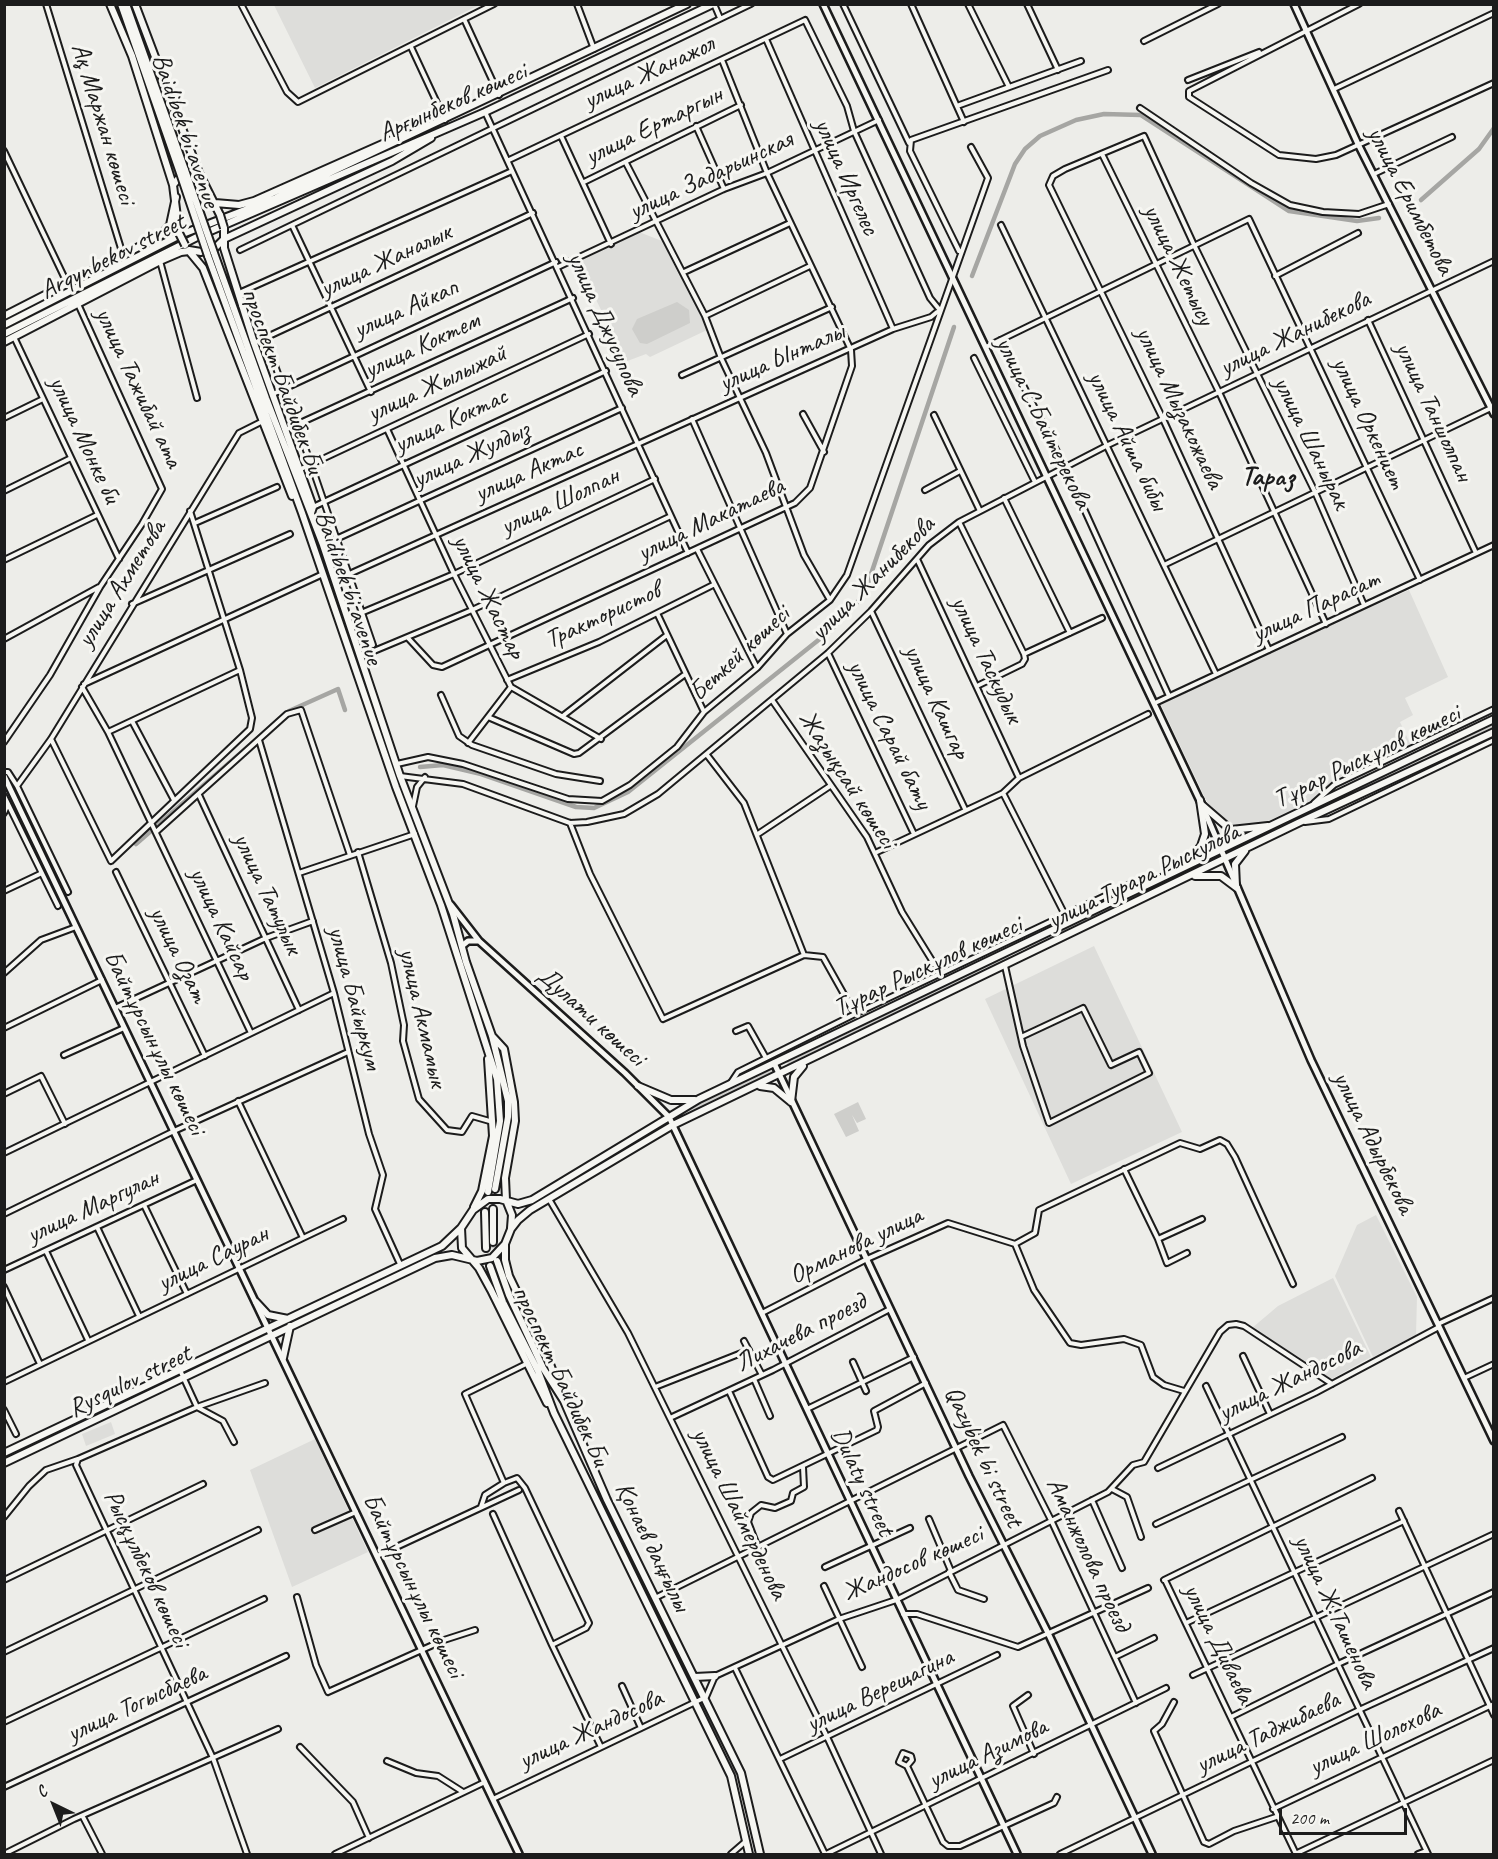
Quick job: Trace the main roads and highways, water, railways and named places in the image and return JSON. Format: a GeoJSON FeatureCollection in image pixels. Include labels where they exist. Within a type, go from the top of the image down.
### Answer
{"type":"FeatureCollection","features":[{"type":"Feature","properties":{"kind":"main road"},"geometry":{"type":"LineString","coordinates":[[110,4],[132,57],[173,185],[179,233],[189,251],[203,268],[283,477],[302,513]]}},
{"type":"Feature","properties":{"kind":"main road","name":"Baidibek bi avenue"},"geometry":{"type":"LineString","coordinates":[[121,4],[182,172]]}},
{"type":"Feature","properties":{"kind":"main road","name":"Baidibek bi avenue"},"geometry":{"type":"LineString","coordinates":[[126,4],[182,172]]}},
{"type":"Feature","properties":{"kind":"main road"},"geometry":{"type":"LineString","coordinates":[[135,4],[199,173],[220,215],[224,228],[224,248],[238,294],[301,469],[312,510]]}},
{"type":"Feature","properties":{"kind":"main road","name":"Арғынбеков көшесі"},"geometry":{"type":"LineString","coordinates":[[4,325],[180,235],[276,198],[595,50],[687,4]]}},
{"type":"Feature","properties":{"kind":"main road","name":"Арғынбеков көшесі"},"geometry":{"type":"LineString","coordinates":[[439,132],[713,4]]}},
{"type":"Feature","properties":{"kind":"main road","name":"улица С.Байтерекова"},"geometry":{"type":"LineString","coordinates":[[823,4],[1155,703],[1226,858]]}},
{"type":"Feature","properties":{"kind":"main road","name":"улица Еримбетова"},"geometry":{"type":"LineString","coordinates":[[1294,4],[1358,144],[1492,411]]}},
{"type":"Feature","properties":{"kind":"main road"},"geometry":{"type":"LineString","coordinates":[[215,203],[239,205],[254,201],[396,137],[434,125]]}},
{"type":"Feature","properties":{"kind":"main road"},"geometry":{"type":"LineString","coordinates":[[4,342],[160,261],[181,252],[201,252],[216,247],[224,239],[392,161],[422,145],[439,132]]}},
{"type":"Feature","properties":{"kind":"main road","name":"Arqynbekov street"},"geometry":{"type":"LineString","coordinates":[[4,334],[199,236],[439,132]]}},
{"type":"Feature","properties":{"kind":"main road","name":"проспект Байдибек Би"},"geometry":{"type":"LineString","coordinates":[[182,172],[211,254],[312,510],[400,776],[448,901]]}},
{"type":"Feature","properties":{"kind":"main road"},"geometry":{"type":"LineString","coordinates":[[173,185],[181,174],[199,173]]}},
{"type":"Feature","properties":{"kind":"main road"},"geometry":{"type":"LineString","coordinates":[[4,316],[152,241],[167,230],[176,197]]}},
{"type":"Feature","properties":{"kind":"main road","name":"Baidibek bi avenue"},"geometry":{"type":"LineString","coordinates":[[211,254],[396,787],[441,904],[497,1079],[500,1121],[488,1192]]}},
{"type":"Feature","properties":{"kind":"main road","name":"Тұрар Рыскұлов көшесі"},"geometry":{"type":"LineString","coordinates":[[473,1210],[488,1199],[506,1200],[518,1204],[532,1200],[699,1099],[1494,718]]}},
{"type":"Feature","properties":{"kind":"main road","name":"улица Турара Рыскулова"},"geometry":{"type":"LineString","coordinates":[[780,1075],[1298,823],[1494,732]]}},
{"type":"Feature","properties":{"kind":"main road","name":"Байтұрсынұлы көшесі"},"geometry":{"type":"LineString","coordinates":[[4,774],[519,1854]]}},
{"type":"Feature","properties":{"kind":"main road"},"geometry":{"type":"LineString","coordinates":[[1201,802],[1231,830],[1269,826]]}},
{"type":"Feature","properties":{"kind":"main road"},"geometry":{"type":"LineString","coordinates":[[1186,865],[1201,846],[1204,834],[1201,802]]}},
{"type":"Feature","properties":{"kind":"main road"},"geometry":{"type":"LineString","coordinates":[[1237,887],[1235,864],[1246,849]]}},
{"type":"Feature","properties":{"kind":"main road","name":"улица Адырбекова"},"geometry":{"type":"LineString","coordinates":[[1226,858],[1311,1060],[1494,1441]]}},
{"type":"Feature","properties":{"kind":"main road"},"geometry":{"type":"LineString","coordinates":[[1188,877],[1221,876],[1237,887]]}},
{"type":"Feature","properties":{"kind":"main road"},"geometry":{"type":"LineString","coordinates":[[448,901],[492,1036],[504,1081],[508,1116],[495,1189]]}},
{"type":"Feature","properties":{"kind":"main road","name":"Дулати көшесі"},"geometry":{"type":"LineString","coordinates":[[448,901],[479,941],[638,1086],[669,1117],[673,1125]]}},
{"type":"Feature","properties":{"kind":"main road"},"geometry":{"type":"LineString","coordinates":[[462,946],[468,941],[479,941]]}},
{"type":"Feature","properties":{"kind":"main road"},"geometry":{"type":"LineString","coordinates":[[1014,948],[1019,959]]}},
{"type":"Feature","properties":{"kind":"main road"},"geometry":{"type":"LineString","coordinates":[[268,1327],[289,1322],[435,1258],[452,1255],[481,1261],[492,1258],[505,1244],[513,1215],[506,1200],[505,1178],[515,1121],[514,1102],[504,1049],[492,1036]]}},
{"type":"Feature","properties":{"kind":"main road"},"geometry":{"type":"LineString","coordinates":[[272,1335],[289,1322],[400,1264],[442,1246],[461,1228],[482,1191],[494,1136],[486,1043]]}},
{"type":"Feature","properties":{"kind":"main road"},"geometry":{"type":"LineString","coordinates":[[747,1089],[772,1087],[792,1102],[796,1073],[816,1057]]}},
{"type":"Feature","properties":{"kind":"main road","name":"Qazybek bi street"},"geometry":{"type":"LineString","coordinates":[[774,1063],[1152,1854]]}},
{"type":"Feature","properties":{"kind":"main road"},"geometry":{"type":"LineString","coordinates":[[511,1229],[530,1210],[673,1125],[780,1075]]}},
{"type":"Feature","properties":{"kind":"main road"},"geometry":{"type":"LineString","coordinates":[[638,1086],[671,1100],[699,1099]]}},
{"type":"Feature","properties":{"kind":"main road","name":"Dulaty street"},"geometry":{"type":"LineString","coordinates":[[673,1125],[1017,1854]]}},
{"type":"Feature","properties":{"kind":"main road"},"geometry":{"type":"LineString","coordinates":[[493,1209],[493,1242]]}},
{"type":"Feature","properties":{"kind":"main road"},"geometry":{"type":"LineString","coordinates":[[485,1212],[486,1248]]}},
{"type":"Feature","properties":{"kind":"main road"},"geometry":{"type":"LineString","coordinates":[[461,1228],[461,1244],[491,1290],[526,1364],[554,1413]]}},
{"type":"Feature","properties":{"kind":"main road"},"geometry":{"type":"LineString","coordinates":[[505,1244],[505,1260],[509,1276],[545,1351],[564,1401]]}},
{"type":"Feature","properties":{"kind":"main road","name":"Қонаев даңғылы"},"geometry":{"type":"LineString","coordinates":[[497,1261],[509,1295],[543,1368],[564,1401],[607,1500],[706,1697],[741,1773],[760,1854]]}},
{"type":"Feature","properties":{"kind":"main road","name":"проспект Байдибек Би"},"geometry":{"type":"LineString","coordinates":[[490,1266],[503,1302],[538,1371],[554,1413],[697,1702],[731,1776],[749,1854]]}},
{"type":"Feature","properties":{"kind":"main road"},"geometry":{"type":"LineString","coordinates":[[256,1302],[268,1315],[289,1322]]}},
{"type":"Feature","properties":{"kind":"main road"},"geometry":{"type":"LineString","coordinates":[[283,1358],[289,1322]]}},
{"type":"Feature","properties":{"kind":"main road","name":"Rysqulov street"},"geometry":{"type":"LineString","coordinates":[[4,1453],[268,1327]]}},
{"type":"Feature","properties":{"kind":"main road","name":"Rysqulov street"},"geometry":{"type":"LineString","coordinates":[[4,1463],[272,1335]]}},
{"type":"Feature","properties":{"kind":"main road"},"geometry":{"type":"LineString","coordinates":[[93,1410],[98,1419]]}},
{"type":"Feature","properties":{"kind":"main road"},"geometry":{"type":"LineString","coordinates":[[695,1677],[715,1676]]}},
{"type":"Feature","properties":{"kind":"waterway"},"geometry":{"type":"LineString","coordinates":[[972,276],[1015,164],[1025,149],[1040,136],[1076,120],[1104,114],[1141,115],[1289,211],[1357,221],[1379,218]]}},
{"type":"Feature","properties":{"kind":"waterway"},"geometry":{"type":"LineString","coordinates":[[1421,200],[1479,149],[1494,128]]}},
{"type":"Feature","properties":{"kind":"waterway"},"geometry":{"type":"LineString","coordinates":[[420,767],[443,765],[481,774],[576,807],[594,808],[628,792],[831,630],[864,595],[954,327]]}},
{"type":"Feature","properties":{"kind":"waterway"},"geometry":{"type":"LineString","coordinates":[[136,844],[289,711],[338,689],[345,710]]}},
{"type":"Feature","properties":{"kind":"tunnel"},"geometry":{"type":"LineString","coordinates":[[493,1242],[497,1261]]}},
{"type":"Feature","properties":{"kind":"district","name":"Тараз"},"geometry":{"type":"Point","coordinates":[1268,478]}}]}
